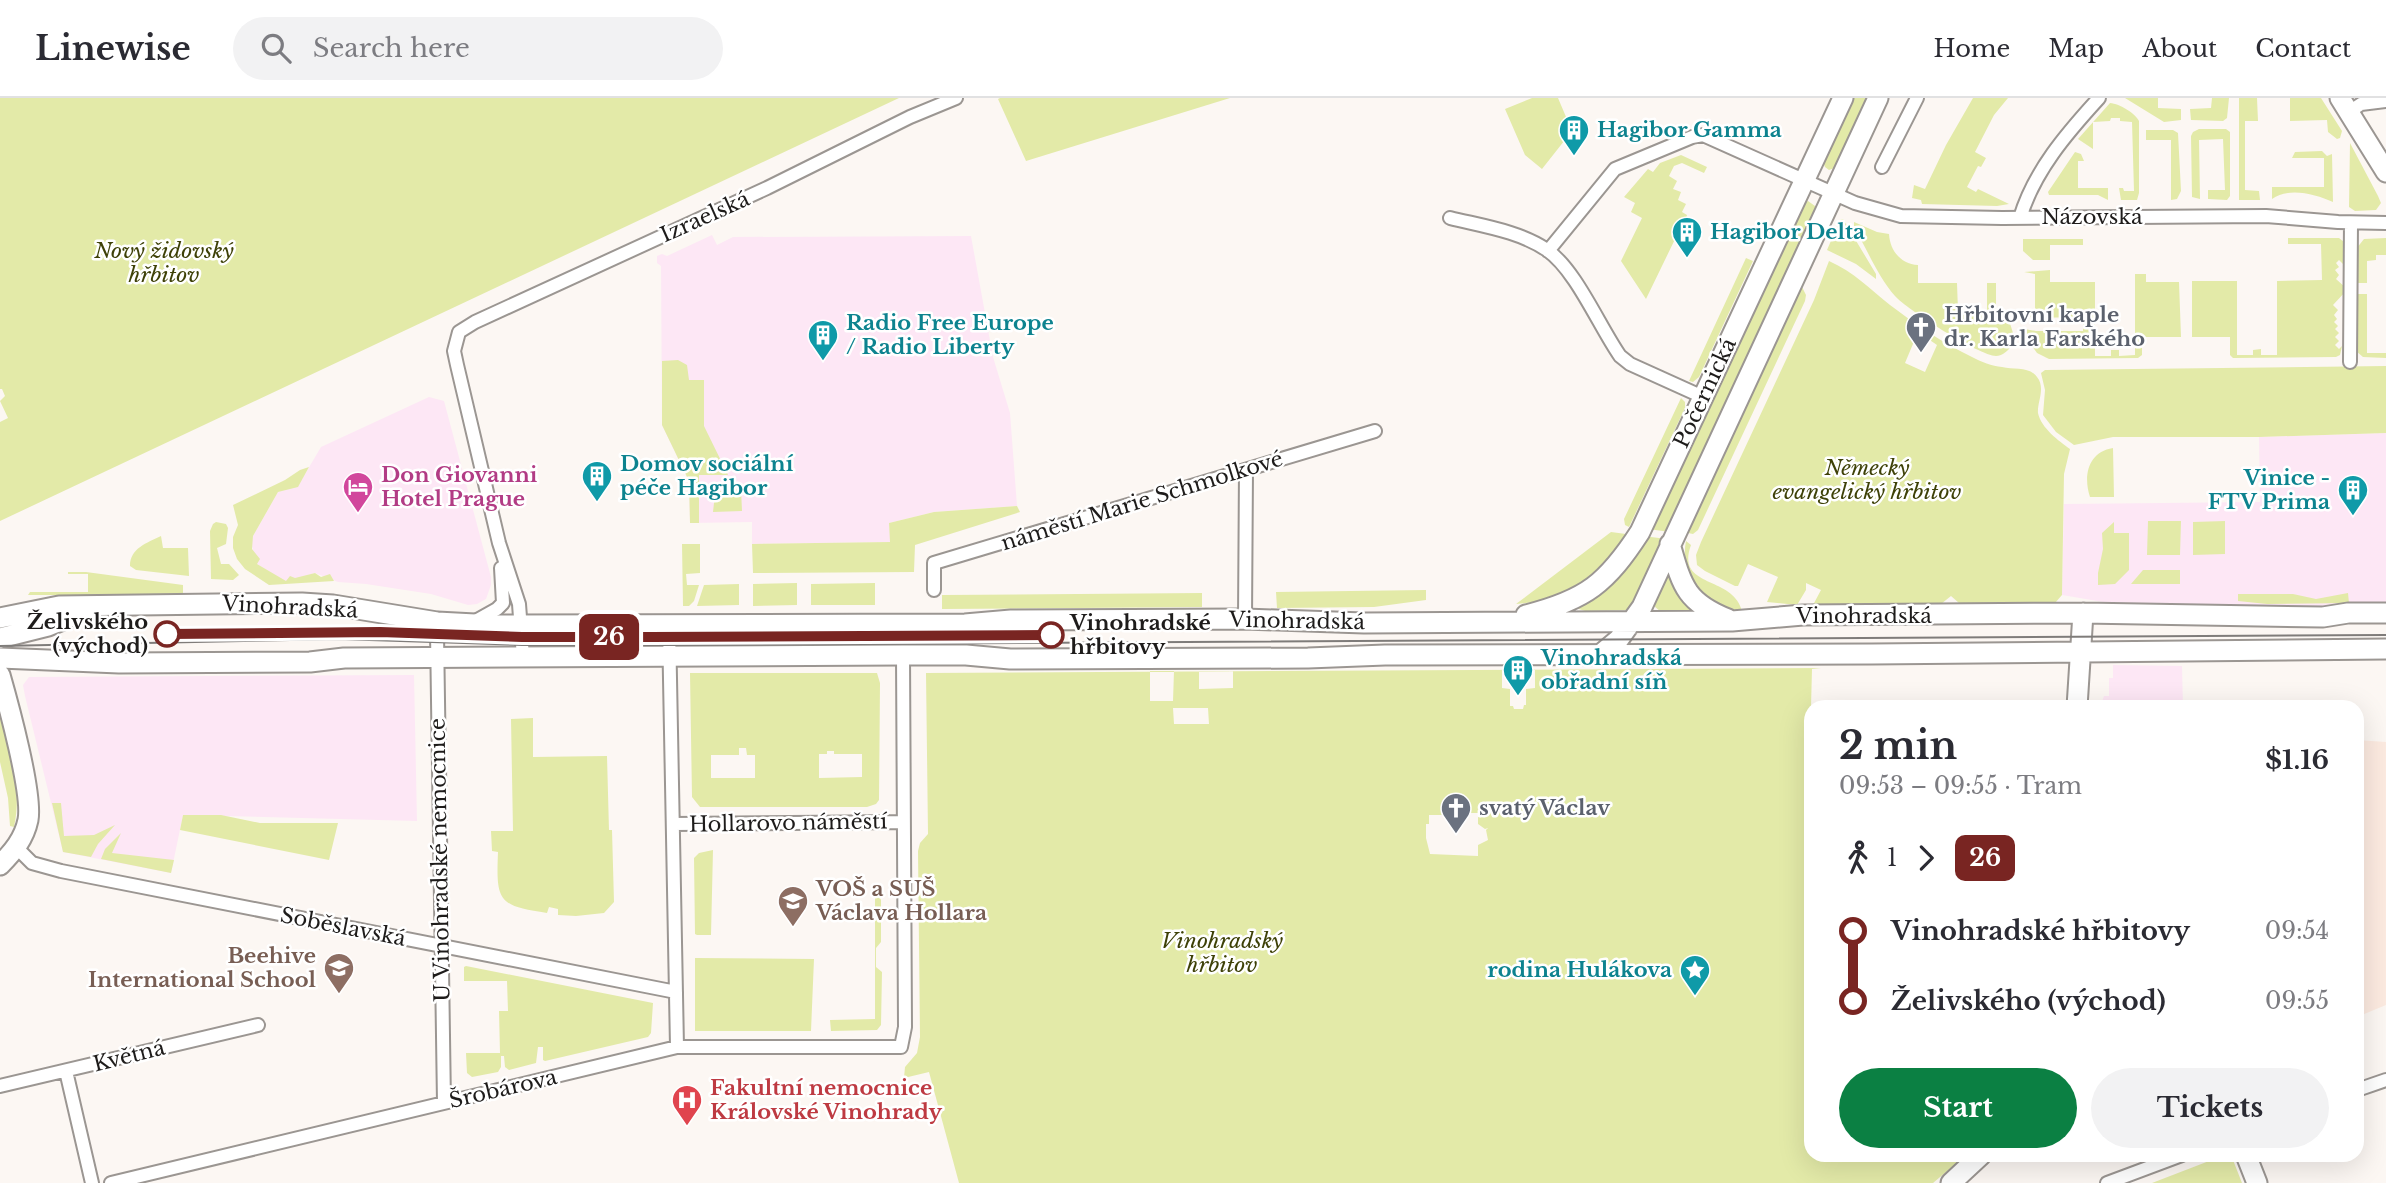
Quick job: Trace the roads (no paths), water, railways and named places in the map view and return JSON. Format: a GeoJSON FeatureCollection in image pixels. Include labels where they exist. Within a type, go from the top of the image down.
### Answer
{"type":"FeatureCollection","features":[{"type":"Feature","properties":{"kind":"main road","name":"Počernická"},"geometry":{"type":"LineString","coordinates":[[1501,622],[1563,605],[1604,580],[1620,563],[1640,532],[1843,98]]}},
{"type":"Feature","properties":{"kind":"main road","name":"Počernická"},"geometry":{"type":"LineString","coordinates":[[1601,654],[1619,639],[1642,607],[1832,192],[1878,98]]}},
{"type":"Feature","properties":{"kind":"main road"},"geometry":{"type":"LineString","coordinates":[[2344,105],[2386,172]]}},
{"type":"Feature","properties":{"kind":"main road"},"geometry":{"type":"LineString","coordinates":[[1670,544],[1687,592],[1698,604],[1732,621]]}},
{"type":"Feature","properties":{"kind":"main road","name":"Vinohradská"},"geometry":{"type":"LineString","coordinates":[[0,618],[52,607],[310,604],[471,624],[669,626],[965,624],[1011,620],[1245,619],[1364,623],[1732,621],[1804,615],[2083,613],[2323,617],[2348,613],[2386,613]]}},
{"type":"Feature","properties":{"kind":"main road"},"geometry":{"type":"LineString","coordinates":[[0,638],[48,625],[99,605]]}},
{"type":"Feature","properties":{"kind":"main road"},"geometry":{"type":"LineString","coordinates":[[2077,700],[2083,613]]}},
{"type":"Feature","properties":{"kind":"main road","name":"Vinohradská"},"geometry":{"type":"LineString","coordinates":[[0,658],[143,663],[903,654],[1017,659],[2386,649]]}},
{"type":"Feature","properties":{"kind":"main road"},"geometry":{"type":"LineString","coordinates":[[0,675],[27,792],[29,815],[17,848],[0,866]]}},
{"type":"Feature","properties":{"kind":"main road"},"geometry":{"type":"LineString","coordinates":[[1951,1183],[1974,1162]]}},
{"type":"Feature","properties":{"kind":"main road"},"geometry":{"type":"LineString","coordinates":[[2249,1162],[2257,1183]]}},
{"type":"Feature","properties":{"kind":"street","name":"Izraelská"},"geometry":{"type":"LineString","coordinates":[[499,543],[454,351],[459,332],[767,188],[910,117],[956,98]]}},
{"type":"Feature","properties":{"kind":"street"},"geometry":{"type":"LineString","coordinates":[[1882,167],[1917,98]]}},
{"type":"Feature","properties":{"kind":"street"},"geometry":{"type":"LineString","coordinates":[[2020,218],[2025,203],[2052,153],[2099,98]]}},
{"type":"Feature","properties":{"kind":"street"},"geometry":{"type":"LineString","coordinates":[[2344,105],[2386,101]]}},
{"type":"Feature","properties":{"kind":"street","name":"Názovská"},"geometry":{"type":"LineString","coordinates":[[1548,251],[1615,169],[1698,135],[1712,137],[1855,203],[1901,216],[2291,216],[2351,223],[2386,223]]}},
{"type":"Feature","properties":{"kind":"street"},"geometry":{"type":"LineString","coordinates":[[1450,218],[1511,234],[1548,251],[1570,276],[1620,356],[1630,364],[1703,397]]}},
{"type":"Feature","properties":{"kind":"street"},"geometry":{"type":"LineString","coordinates":[[2350,362],[2351,223]]}},
{"type":"Feature","properties":{"kind":"street","name":"náměstí Marie Schmolkové"},"geometry":{"type":"LineString","coordinates":[[934,590],[934,563],[1375,431]]}},
{"type":"Feature","properties":{"kind":"street"},"geometry":{"type":"LineString","coordinates":[[1245,619],[1246,470]]}},
{"type":"Feature","properties":{"kind":"street"},"geometry":{"type":"LineString","coordinates":[[471,624],[503,603],[499,543]]}},
{"type":"Feature","properties":{"kind":"street"},"geometry":{"type":"LineString","coordinates":[[499,543],[519,604],[523,657]]}},
{"type":"Feature","properties":{"kind":"street","name":"U Vinohradské nemocnice"},"geometry":{"type":"LineString","coordinates":[[444,1103],[437,634],[448,622]]}},
{"type":"Feature","properties":{"kind":"street","name":"Hollarovo náměstí"},"geometry":{"type":"LineString","coordinates":[[669,626],[677,1047]]}},
{"type":"Feature","properties":{"kind":"street"},"geometry":{"type":"LineString","coordinates":[[903,654],[903,822]]}},
{"type":"Feature","properties":{"kind":"street","name":"Hollarovo náměstí"},"geometry":{"type":"LineString","coordinates":[[673,824],[903,822]]}},
{"type":"Feature","properties":{"kind":"street","name":"Šrobárova"},"geometry":{"type":"LineString","coordinates":[[111,1183],[677,1047],[901,1046],[905,1027],[903,822]]}},
{"type":"Feature","properties":{"kind":"street","name":"Soběslavská"},"geometry":{"type":"LineString","coordinates":[[17,848],[32,863],[41,867],[677,992]]}},
{"type":"Feature","properties":{"kind":"street","name":"Květná"},"geometry":{"type":"LineString","coordinates":[[0,1086],[258,1025]]}},
{"type":"Feature","properties":{"kind":"street"},"geometry":{"type":"LineString","coordinates":[[66,1071],[92,1183]]}},
{"type":"Feature","properties":{"kind":"street"},"geometry":{"type":"LineString","coordinates":[[2364,1088],[2386,1080]]}},
{"type":"Feature","properties":{"kind":"street"},"geometry":{"type":"LineString","coordinates":[[2107,1183],[2163,1162]]}},
{"type":"Feature","properties":{"kind":"tram line","name":"26"},"geometry":{"type":"LineString","coordinates":[[167,634],[380,632],[522,637],[1051,635]]}},
{"type":"Feature","properties":{"kind":"tram line"},"geometry":{"type":"LineString","coordinates":[[0,646],[338,639],[522,645],[670,645],[2386,635]]}},
{"type":"Feature","properties":{"kind":"place","name":"Hagibor Gamma"},"geometry":{"type":"Point","coordinates":[1574,157]}},
{"type":"Feature","properties":{"kind":"place","name":"Hagibor Delta"},"geometry":{"type":"Point","coordinates":[1687,259]}},
{"type":"Feature","properties":{"kind":"place","name":"Hřbitovní kaple dr. Karla Farského"},"geometry":{"type":"Point","coordinates":[1921,354]}},
{"type":"Feature","properties":{"kind":"place","name":"Radio Free Europe / Radio Liberty"},"geometry":{"type":"Point","coordinates":[823,362]}},
{"type":"Feature","properties":{"kind":"place","name":"Domov sociální péče Hagibor"},"geometry":{"type":"Point","coordinates":[597,503]}},
{"type":"Feature","properties":{"kind":"place","name":"Don Giovanni Hotel Prague"},"geometry":{"type":"Point","coordinates":[358,514]}},
{"type":"Feature","properties":{"kind":"place","name":"Vinice - FTV Prima"},"geometry":{"type":"Point","coordinates":[2353,517]}},
{"type":"Feature","properties":{"kind":"place","name":"Želivského (východ)"},"geometry":{"type":"Point","coordinates":[167,634]}},
{"type":"Feature","properties":{"kind":"place","name":"Vinohradské hřbitovy"},"geometry":{"type":"Point","coordinates":[1051,635]}},
{"type":"Feature","properties":{"kind":"place","name":"Vinohradská obřadní síň"},"geometry":{"type":"Point","coordinates":[1518,697]}},
{"type":"Feature","properties":{"kind":"place","name":"svatý Václav"},"geometry":{"type":"Point","coordinates":[1456,835]}},
{"type":"Feature","properties":{"kind":"place","name":"VOŠ a SUŠ Václava Hollara"},"geometry":{"type":"Point","coordinates":[793,928]}},
{"type":"Feature","properties":{"kind":"place","name":"Beehive International School"},"geometry":{"type":"Point","coordinates":[339,995]}},
{"type":"Feature","properties":{"kind":"place","name":"rodina Hulákova"},"geometry":{"type":"Point","coordinates":[1695,997]}},
{"type":"Feature","properties":{"kind":"place","name":"Fakultní nemocnice Královské Vinohrady"},"geometry":{"type":"Point","coordinates":[687,1127]}},
{"type":"Feature","properties":{"kind":"park label","name":"Nový židovský hřbitov"},"geometry":{"type":"Point","coordinates":[164,263]}},
{"type":"Feature","properties":{"kind":"park label","name":"Německý evangelický hřbitov"},"geometry":{"type":"Point","coordinates":[1867,480]}},
{"type":"Feature","properties":{"kind":"park label","name":"Vinohradský hřbitov"},"geometry":{"type":"Point","coordinates":[1222,953]}}]}
